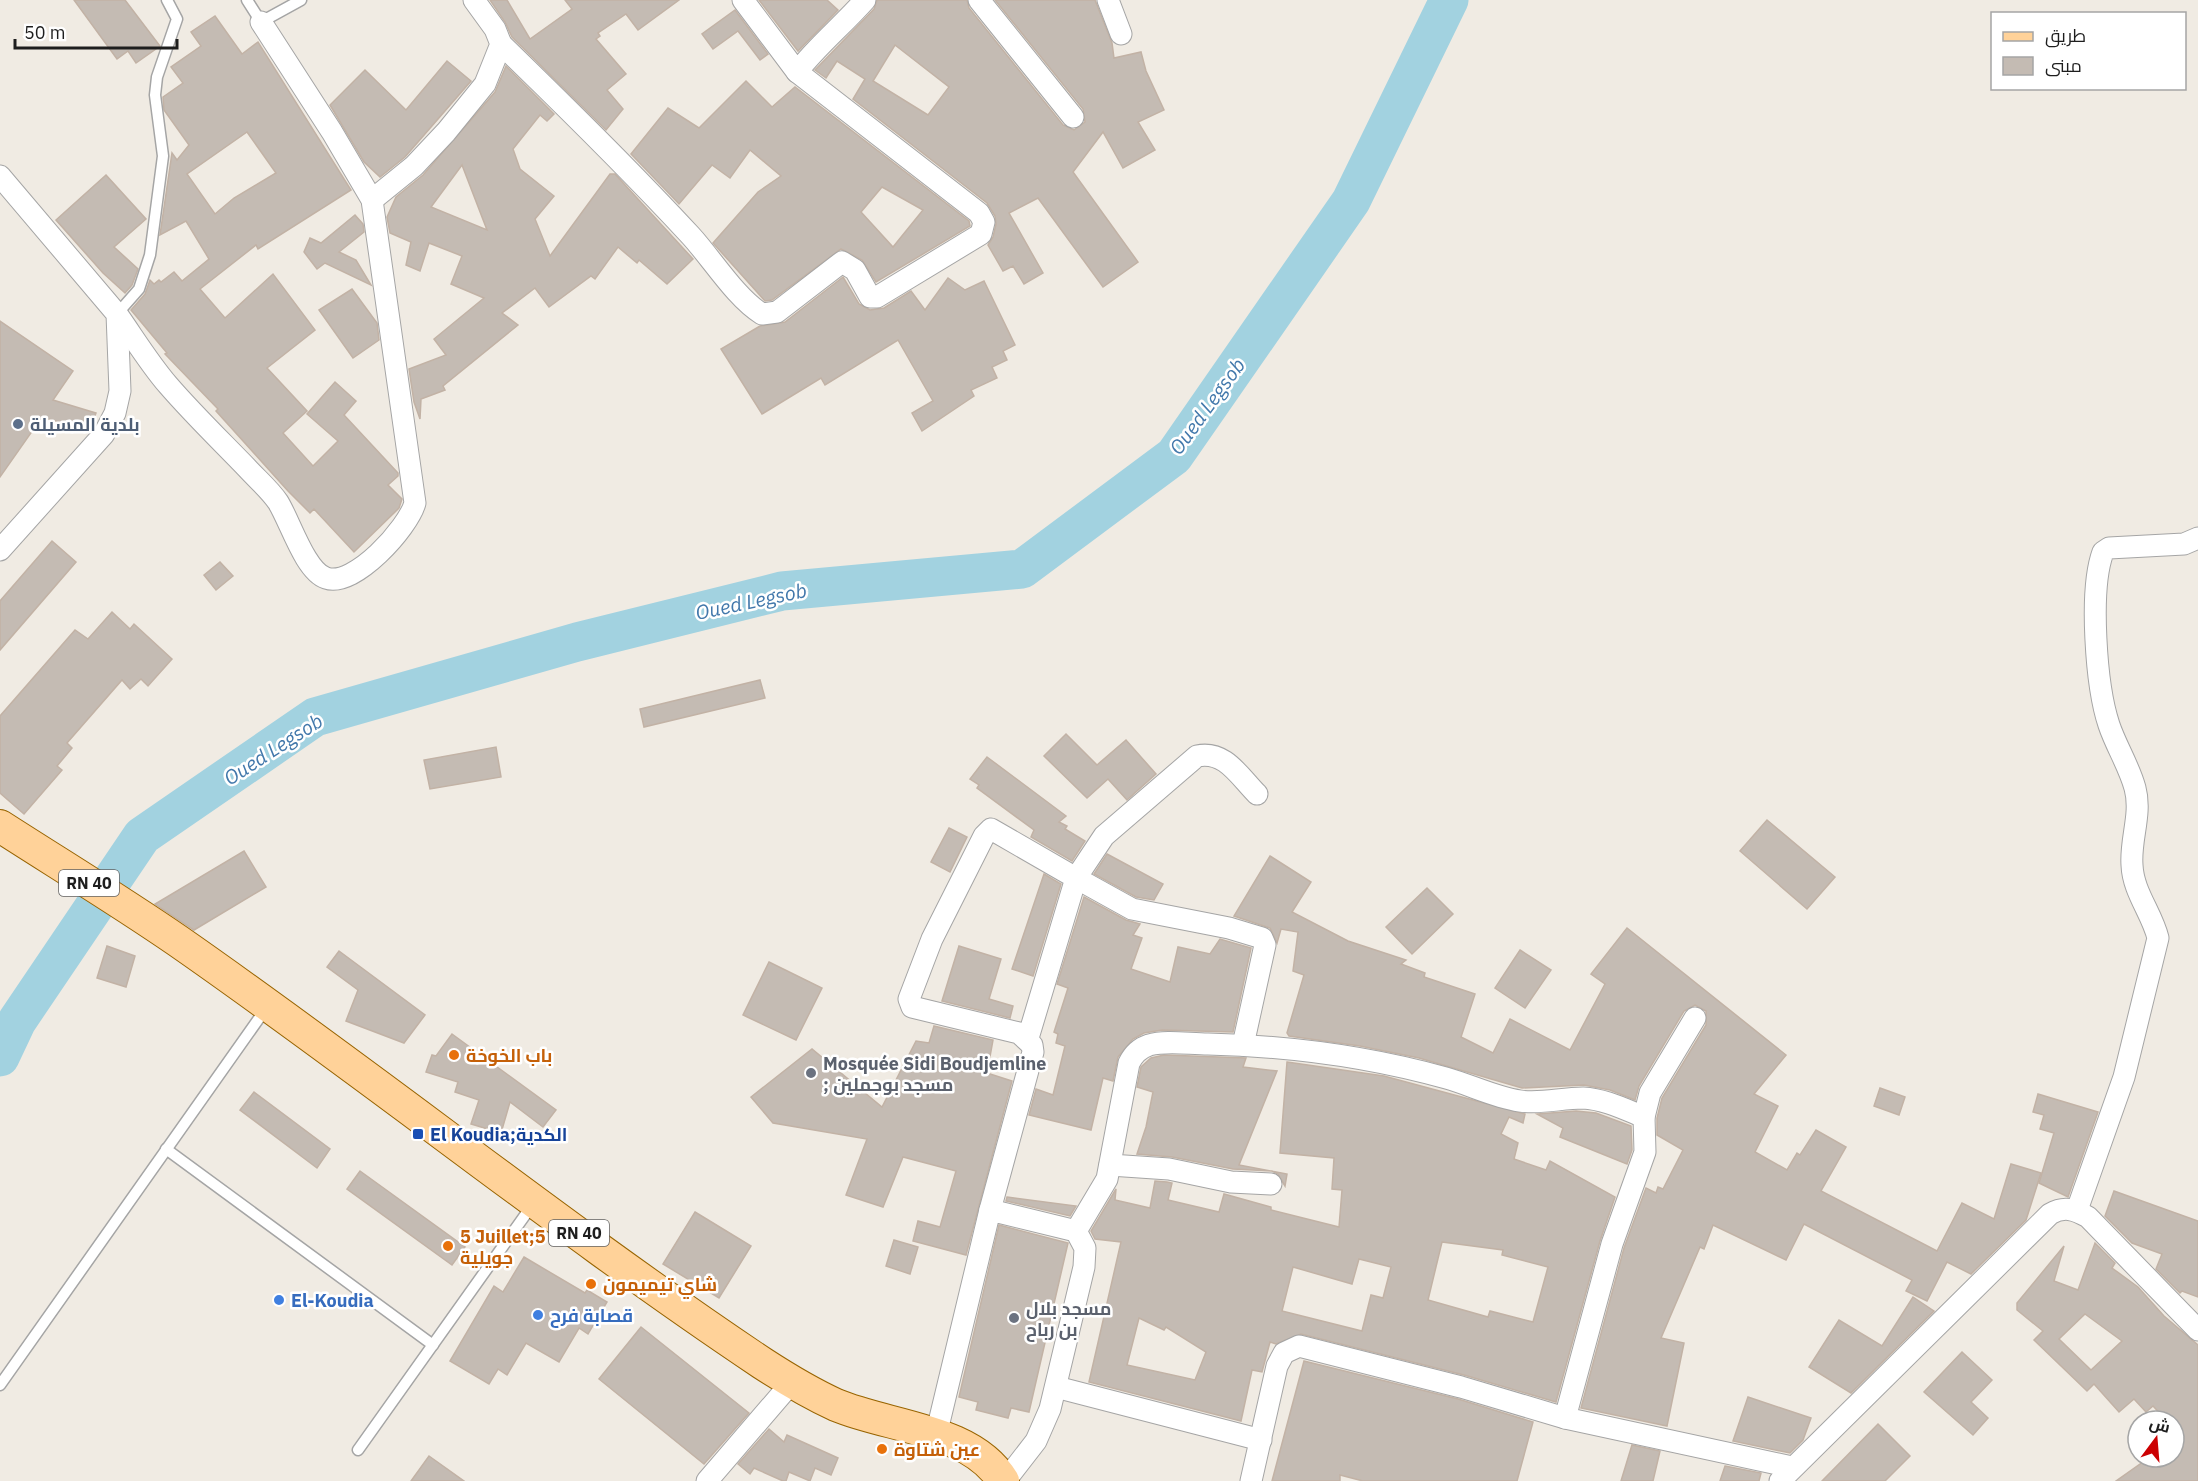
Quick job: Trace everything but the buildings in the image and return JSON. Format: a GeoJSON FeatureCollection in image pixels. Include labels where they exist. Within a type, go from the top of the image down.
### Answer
{"type":"FeatureCollection","features":[{"type":"Feature","properties":{"kind":"main road","name":"RN 40"},"geometry":{"type":"LineString","coordinates":[[0,826],[177,940],[535,1202],[765,1365],[837,1405],[936,1435],[973,1451],[994,1466],[1004,1481]]}},
{"type":"Feature","properties":{"kind":"street"},"geometry":{"type":"LineString","coordinates":[[474,0],[495,29],[501,44],[692,237],[748,302],[762,314],[777,312],[842,262],[855,270],[870,297],[877,297],[981,234],[984,222],[979,213],[797,72],[743,0]]}},
{"type":"Feature","properties":{"kind":"street"},"geometry":{"type":"LineString","coordinates":[[797,72],[810,55],[842,27],[864,0]]}},
{"type":"Feature","properties":{"kind":"street"},"geometry":{"type":"LineString","coordinates":[[979,0],[1073,117]]}},
{"type":"Feature","properties":{"kind":"street"},"geometry":{"type":"LineString","coordinates":[[1108,0],[1121,34]]}},
{"type":"Feature","properties":{"kind":"street"},"geometry":{"type":"LineString","coordinates":[[0,176],[117,314],[167,383],[277,501],[315,570],[328,579],[339,578],[367,563],[388,546],[407,521],[415,503],[372,200],[332,132],[261,22]]}},
{"type":"Feature","properties":{"kind":"street"},"geometry":{"type":"LineString","coordinates":[[372,200],[414,166],[446,132],[485,84],[501,44]]}},
{"type":"Feature","properties":{"kind":"street"},"geometry":{"type":"LineString","coordinates":[[0,550],[104,434],[110,423],[120,391],[117,314]]}},
{"type":"Feature","properties":{"kind":"street"},"geometry":{"type":"LineString","coordinates":[[2077,1210],[2124,1077],[2158,938],[2154,923],[2139,894],[2132,867],[2133,838],[2138,809],[2135,789],[2109,725],[2100,682],[2098,574],[2103,552],[2109,548],[2184,544],[2198,538]]}},
{"type":"Feature","properties":{"kind":"street"},"geometry":{"type":"LineString","coordinates":[[1028,1038],[1076,878],[1104,836],[1197,756],[1210,753],[1220,756],[1257,794]]}},
{"type":"Feature","properties":{"kind":"street"},"geometry":{"type":"LineString","coordinates":[[936,1435],[990,1210],[1033,1052],[1028,1038],[1019,1033],[912,1007],[909,994],[932,939],[988,831],[996,830],[1132,909],[1229,928],[1262,938],[1265,945],[1243,1045]]}},
{"type":"Feature","properties":{"kind":"street"},"geometry":{"type":"LineString","coordinates":[[1565,1418],[1612,1244],[1645,1152],[1644,1116],[1650,1093],[1695,1018]]}},
{"type":"Feature","properties":{"kind":"street"},"geometry":{"type":"LineString","coordinates":[[1076,1231],[1101,1192],[1110,1165],[1118,1116],[1133,1056],[1147,1046],[1159,1044],[1243,1045],[1306,1049],[1375,1060],[1448,1078],[1498,1097],[1543,1103],[1577,1098],[1596,1099],[1644,1116]]}},
{"type":"Feature","properties":{"kind":"street"},"geometry":{"type":"LineString","coordinates":[[1110,1165],[1169,1169],[1237,1183],[1271,1184]]}},
{"type":"Feature","properties":{"kind":"street"},"geometry":{"type":"LineString","coordinates":[[990,1210],[1076,1231],[1085,1248],[1084,1267],[1056,1387],[1036,1441],[1004,1481]]}},
{"type":"Feature","properties":{"kind":"street"},"geometry":{"type":"LineString","coordinates":[[1251,1481],[1280,1358],[1290,1349],[1299,1346],[1461,1387],[1565,1418],[1786,1474],[2050,1214],[2058,1210],[2077,1210],[2088,1217],[2198,1330]]}},
{"type":"Feature","properties":{"kind":"street"},"geometry":{"type":"LineString","coordinates":[[707,1481],[793,1381]]}},
{"type":"Feature","properties":{"kind":"street"},"geometry":{"type":"LineString","coordinates":[[1056,1387],[1261,1440]]}},
{"type":"Feature","properties":{"kind":"lane"},"geometry":{"type":"LineString","coordinates":[[117,314],[139,289],[150,255],[163,156],[155,95],[157,77],[177,19],[167,0]]}},
{"type":"Feature","properties":{"kind":"lane"},"geometry":{"type":"LineString","coordinates":[[247,0],[261,22],[301,0]]}},
{"type":"Feature","properties":{"kind":"lane"},"geometry":{"type":"LineString","coordinates":[[0,1385],[268,1006]]}},
{"type":"Feature","properties":{"kind":"lane"},"geometry":{"type":"LineString","coordinates":[[166,1149],[433,1345]]}},
{"type":"Feature","properties":{"kind":"lane"},"geometry":{"type":"LineString","coordinates":[[358,1450],[535,1202]]}},
{"type":"Feature","properties":{"kind":"waterway","name":"Oued Legsob"},"geometry":{"type":"LineString","coordinates":[[0,1057],[17,1021],[142,836],[315,717],[577,642],[782,591],[1022,569],[1174,456],[1351,201],[1449,0]]}},
{"type":"Feature","properties":{"kind":"place","name":"بلدية المسيلة"},"geometry":{"type":"Point","coordinates":[18,424]}},
{"type":"Feature","properties":{"kind":"place","name":"باب الخوخة"},"geometry":{"type":"Point","coordinates":[454,1055]}},
{"type":"Feature","properties":{"kind":"place","name":"Mosquée Sidi Boudjemline ; مسجد بوجملين"},"geometry":{"type":"Point","coordinates":[811,1073]}},
{"type":"Feature","properties":{"kind":"place","name":"El Koudia;الكدية"},"geometry":{"type":"Point","coordinates":[418,1134]}},
{"type":"Feature","properties":{"kind":"place","name":"5 Juillet;5 جويلية"},"geometry":{"type":"Point","coordinates":[448,1246]}},
{"type":"Feature","properties":{"kind":"place","name":"شاي تيميمون"},"geometry":{"type":"Point","coordinates":[591,1284]}},
{"type":"Feature","properties":{"kind":"place","name":"El-Koudia"},"geometry":{"type":"Point","coordinates":[279,1300]}},
{"type":"Feature","properties":{"kind":"place","name":"قصابة فرح"},"geometry":{"type":"Point","coordinates":[538,1315]}},
{"type":"Feature","properties":{"kind":"place","name":"مسجد بلال بن رباح"},"geometry":{"type":"Point","coordinates":[1014,1318]}},
{"type":"Feature","properties":{"kind":"place","name":"عين شتاوة"},"geometry":{"type":"Point","coordinates":[882,1449]}}]}
